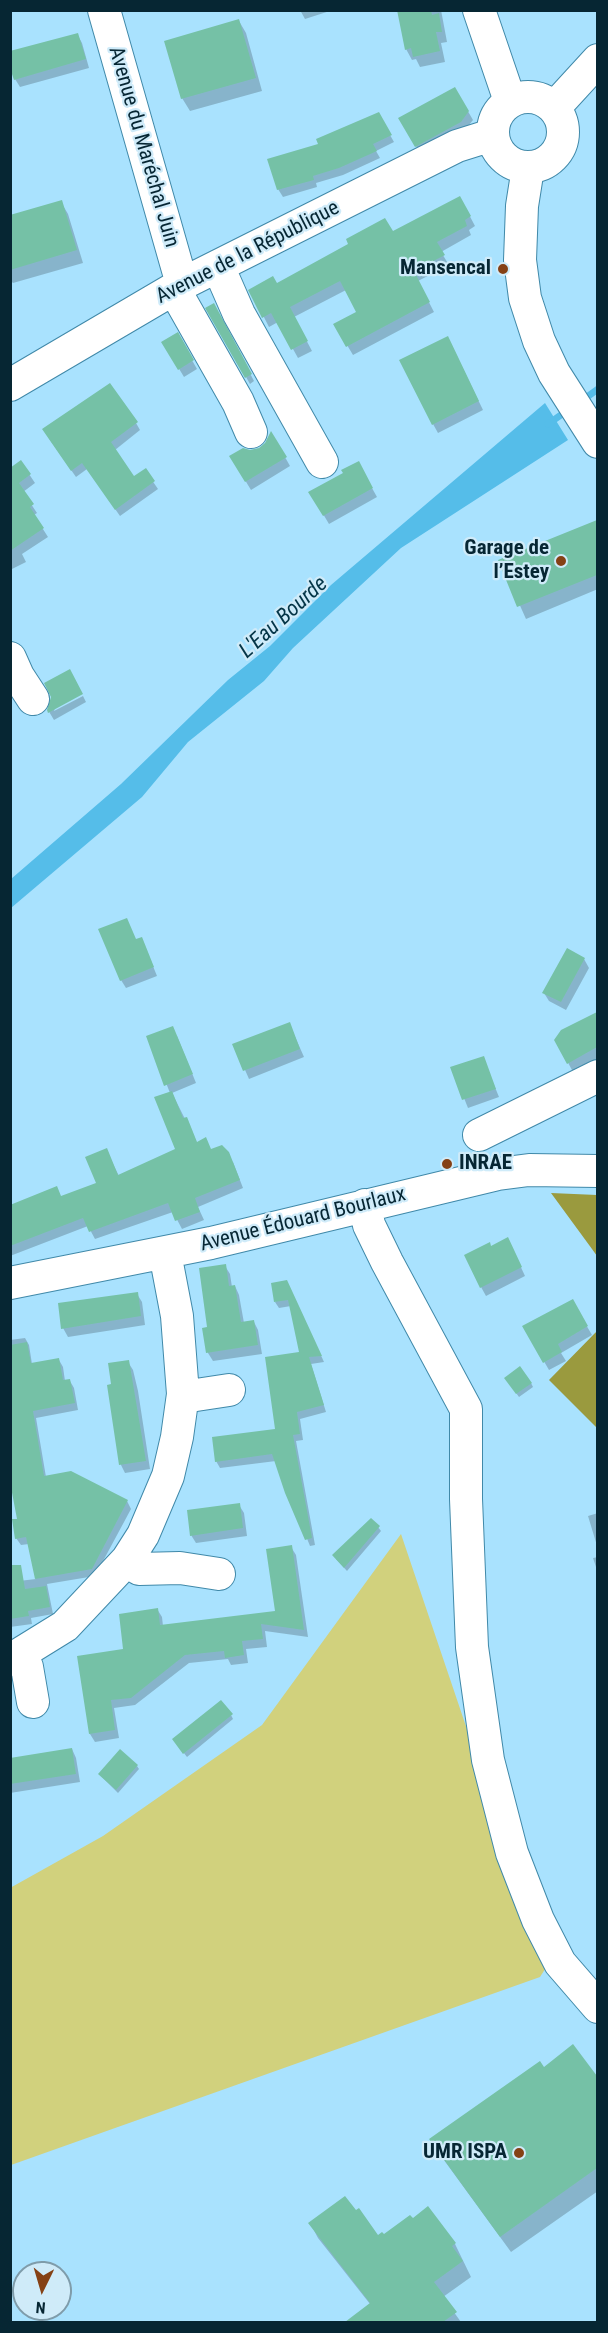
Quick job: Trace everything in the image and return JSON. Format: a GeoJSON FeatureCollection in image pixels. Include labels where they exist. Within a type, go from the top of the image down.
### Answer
{"type":"FeatureCollection","features":[{"type":"Feature","properties":{"kind":"street","name":"Avenue du Maréchal Juin"},"geometry":{"type":"LineString","coordinates":[[104,10],[178,287],[238,402],[251,432]]}},
{"type":"Feature","properties":{"kind":"street"},"geometry":{"type":"LineString","coordinates":[[479,10],[510,101]]}},
{"type":"Feature","properties":{"kind":"street"},"geometry":{"type":"LineString","coordinates":[[554,108],[597,60]]}},
{"type":"Feature","properties":{"kind":"street"},"geometry":{"type":"LineString","coordinates":[[533,96],[545,100],[554,108],[561,117],[563,141],[550,160],[540,166],[528,168],[508,162],[500,154],[492,135],[496,115],[510,101],[533,96]]}},
{"type":"Feature","properties":{"kind":"street","name":"Avenue de la République"},"geometry":{"type":"LineString","coordinates":[[10,385],[218,266],[457,146],[492,135]]}},
{"type":"Feature","properties":{"kind":"street"},"geometry":{"type":"LineString","coordinates":[[528,168],[522,206],[520,260],[525,298],[539,341],[554,373],[597,442]]}},
{"type":"Feature","properties":{"kind":"street"},"geometry":{"type":"LineString","coordinates":[[218,266],[239,314],[322,462]]}},
{"type":"Feature","properties":{"kind":"street"},"geometry":{"type":"LineString","coordinates":[[10,658],[18,676],[33,699]]}},
{"type":"Feature","properties":{"kind":"street"},"geometry":{"type":"LineString","coordinates":[[479,1134],[597,1076]]}},
{"type":"Feature","properties":{"kind":"street","name":"Avenue Édouard Bourlaux"},"geometry":{"type":"LineString","coordinates":[[10,1283],[211,1243],[498,1174],[529,1170],[597,1171]]}},
{"type":"Feature","properties":{"kind":"street"},"geometry":{"type":"LineString","coordinates":[[364,1205],[369,1225],[387,1262],[466,1409],[466,1499],[472,1647],[488,1760],[512,1852],[538,1920],[560,1964],[597,2007]]}},
{"type":"Feature","properties":{"kind":"street"},"geometry":{"type":"LineString","coordinates":[[33,1702],[27,1667],[16,1658],[65,1626],[127,1560],[143,1535],[168,1476],[177,1437],[183,1394],[177,1316],[165,1253]]}},
{"type":"Feature","properties":{"kind":"street"},"geometry":{"type":"LineString","coordinates":[[183,1394],[196,1395],[229,1390]]}},
{"type":"Feature","properties":{"kind":"street"},"geometry":{"type":"LineString","coordinates":[[127,1560],[140,1569],[180,1568],[219,1574]]}},
{"type":"Feature","properties":{"kind":"shaded area"},"geometry":{"type":"Polygon","coordinates":[[[551,1193],[597,1195],[597,1256],[592,1249],[551,1193]]]}},
{"type":"Feature","properties":{"kind":"shaded area"},"geometry":{"type":"Polygon","coordinates":[[[597,1331],[597,1428],[549,1380],[597,1331]]]}},
{"type":"Feature","properties":{"kind":"shaded area"},"geometry":{"type":"Polygon","coordinates":[[[401,1534],[547,1966],[540,1977],[11,2165],[10,1888],[103,1836],[262,1725],[401,1534]]]}},
{"type":"Feature","properties":{"kind":"water"},"geometry":{"type":"Polygon","coordinates":[[[545,403],[568,440],[401,548],[293,648],[264,681],[188,742],[142,797],[11,908],[11,879],[121,784],[228,680],[270,646],[331,585],[545,403]]]}},
{"type":"Feature","properties":{"kind":"building"},"geometry":{"type":"Polygon","coordinates":[[[397,10],[431,10],[432,15],[439,13],[442,32],[436,32],[440,51],[413,57],[411,48],[405,50],[397,10]]]}},
{"type":"Feature","properties":{"kind":"building"},"geometry":{"type":"Polygon","coordinates":[[[239,19],[256,78],[181,99],[164,41],[239,19]]]}},
{"type":"Feature","properties":{"kind":"building"},"geometry":{"type":"Polygon","coordinates":[[[78,33],[86,59],[14,80],[10,68],[10,51],[78,33]]]}},
{"type":"Feature","properties":{"kind":"building"},"geometry":{"type":"Polygon","coordinates":[[[455,87],[469,111],[461,122],[415,147],[398,118],[455,87]]]}},
{"type":"Feature","properties":{"kind":"building"},"geometry":{"type":"Polygon","coordinates":[[[379,112],[392,135],[373,144],[377,151],[339,168],[313,176],[314,180],[277,190],[267,159],[318,144],[316,139],[379,112]]]}},
{"type":"Feature","properties":{"kind":"building"},"geometry":{"type":"Polygon","coordinates":[[[460,196],[471,216],[465,220],[467,226],[437,242],[445,255],[414,271],[430,302],[346,347],[333,324],[356,312],[340,281],[290,307],[308,341],[291,350],[271,313],[262,318],[248,290],[273,276],[277,283],[348,244],[346,239],[385,218],[393,231],[460,196]]]}},
{"type":"Feature","properties":{"kind":"building"},"geometry":{"type":"Polygon","coordinates":[[[62,200],[77,250],[10,270],[10,215],[62,200]]]}},
{"type":"Feature","properties":{"kind":"building"},"geometry":{"type":"Polygon","coordinates":[[[214,303],[252,374],[245,378],[205,308],[214,303]]]}},
{"type":"Feature","properties":{"kind":"building"},"geometry":{"type":"Polygon","coordinates":[[[178,332],[194,360],[178,370],[161,342],[178,332]]]}},
{"type":"Feature","properties":{"kind":"building"},"geometry":{"type":"Polygon","coordinates":[[[448,336],[479,401],[432,425],[399,360],[448,336]]]}},
{"type":"Feature","properties":{"kind":"building"},"geometry":{"type":"Polygon","coordinates":[[[110,383],[138,422],[111,442],[134,476],[146,468],[155,481],[115,510],[82,463],[71,471],[42,429],[110,383]]]}},
{"type":"Feature","properties":{"kind":"building"},"geometry":{"type":"Polygon","coordinates":[[[271,431],[287,457],[245,482],[229,456],[243,448],[250,450],[259,448],[265,443],[271,431]]]}},
{"type":"Feature","properties":{"kind":"building"},"geometry":{"type":"Polygon","coordinates":[[[21,460],[31,474],[19,483],[34,504],[30,507],[44,528],[10,551],[10,468],[21,460]]]}},
{"type":"Feature","properties":{"kind":"building"},"geometry":{"type":"Polygon","coordinates":[[[359,461],[373,488],[323,516],[308,492],[343,473],[341,470],[359,461]]]}},
{"type":"Feature","properties":{"kind":"building"},"geometry":{"type":"Polygon","coordinates":[[[597,520],[597,575],[517,607],[498,560],[597,520]]]}},
{"type":"Feature","properties":{"kind":"building"},"geometry":{"type":"Polygon","coordinates":[[[70,669],[83,694],[48,713],[51,697],[44,683],[70,669]]]}},
{"type":"Feature","properties":{"kind":"building"},"geometry":{"type":"Polygon","coordinates":[[[127,918],[136,939],[142,937],[154,967],[120,981],[98,929],[127,918]]]}},
{"type":"Feature","properties":{"kind":"building"},"geometry":{"type":"Polygon","coordinates":[[[567,948],[585,958],[561,1002],[542,993],[567,948]]]}},
{"type":"Feature","properties":{"kind":"building"},"geometry":{"type":"Polygon","coordinates":[[[597,1012],[597,1047],[567,1064],[554,1040],[561,1030],[597,1012]]]}},
{"type":"Feature","properties":{"kind":"building"},"geometry":{"type":"Polygon","coordinates":[[[290,1022],[300,1049],[243,1071],[232,1044],[290,1022]]]}},
{"type":"Feature","properties":{"kind":"building"},"geometry":{"type":"Polygon","coordinates":[[[173,1026],[193,1074],[164,1086],[146,1036],[173,1026]]]}},
{"type":"Feature","properties":{"kind":"building"},"geometry":{"type":"Polygon","coordinates":[[[484,1056],[496,1089],[462,1100],[450,1067],[484,1056]]]}},
{"type":"Feature","properties":{"kind":"building"},"geometry":{"type":"Polygon","coordinates":[[[172,1091],[183,1118],[187,1117],[197,1142],[206,1137],[211,1149],[222,1145],[229,1152],[240,1180],[195,1198],[200,1212],[175,1221],[168,1203],[89,1232],[83,1218],[10,1246],[10,1205],[57,1186],[61,1196],[96,1183],[85,1157],[107,1148],[118,1175],[175,1149],[154,1097],[172,1091]]]}},
{"type":"Feature","properties":{"kind":"building"},"geometry":{"type":"Polygon","coordinates":[[[508,1237],[522,1267],[480,1288],[464,1255],[490,1242],[491,1246],[508,1237]]]}},
{"type":"Feature","properties":{"kind":"building"},"geometry":{"type":"Polygon","coordinates":[[[226,1264],[229,1286],[235,1285],[241,1322],[254,1320],[258,1345],[206,1353],[202,1328],[207,1327],[199,1268],[226,1264]]]}},
{"type":"Feature","properties":{"kind":"building"},"geometry":{"type":"Polygon","coordinates":[[[287,1280],[322,1356],[309,1357],[324,1405],[297,1412],[300,1434],[293,1435],[312,1538],[305,1540],[285,1493],[272,1454],[215,1462],[212,1437],[275,1429],[265,1357],[299,1352],[288,1300],[274,1302],[271,1283],[287,1280]]]}},
{"type":"Feature","properties":{"kind":"building"},"geometry":{"type":"Polygon","coordinates":[[[138,1292],[141,1316],[61,1329],[58,1303],[138,1292]]]}},
{"type":"Feature","properties":{"kind":"building"},"geometry":{"type":"Polygon","coordinates":[[[573,1299],[588,1326],[558,1344],[562,1352],[543,1363],[522,1326],[573,1299]]]}},
{"type":"Feature","properties":{"kind":"building"},"geometry":{"type":"Polygon","coordinates":[[[27,1342],[31,1363],[59,1358],[63,1380],[70,1379],[75,1403],[33,1411],[44,1476],[71,1471],[128,1500],[92,1569],[35,1579],[26,1537],[15,1539],[12,1519],[17,1519],[10,1482],[10,1345],[27,1342]]]}},
{"type":"Feature","properties":{"kind":"building"},"geometry":{"type":"Polygon","coordinates":[[[129,1360],[146,1461],[119,1465],[107,1385],[111,1384],[108,1363],[129,1360]]]}},
{"type":"Feature","properties":{"kind":"building"},"geometry":{"type":"Polygon","coordinates":[[[520,1366],[532,1383],[516,1394],[504,1378],[520,1366]]]}},
{"type":"Feature","properties":{"kind":"building"},"geometry":{"type":"Polygon","coordinates":[[[240,1503],[243,1528],[190,1536],[187,1510],[240,1503]]]}},
{"type":"Feature","properties":{"kind":"building"},"geometry":{"type":"Polygon","coordinates":[[[371,1518],[380,1526],[344,1568],[332,1555],[371,1518]]]}},
{"type":"Feature","properties":{"kind":"building"},"geometry":{"type":"Polygon","coordinates":[[[292,1545],[304,1630],[261,1624],[263,1639],[242,1641],[244,1655],[225,1658],[224,1651],[185,1655],[131,1698],[111,1700],[115,1730],[89,1734],[77,1656],[123,1649],[119,1614],[158,1608],[160,1625],[275,1611],[266,1549],[292,1545]]]}},
{"type":"Feature","properties":{"kind":"building"},"geometry":{"type":"Polygon","coordinates":[[[10,1565],[21,1565],[25,1589],[46,1586],[50,1607],[28,1611],[29,1616],[10,1619],[10,1565]]]}},
{"type":"Feature","properties":{"kind":"building"},"geometry":{"type":"Polygon","coordinates":[[[221,1700],[233,1714],[183,1754],[172,1739],[221,1700]]]}},
{"type":"Feature","properties":{"kind":"building"},"geometry":{"type":"Polygon","coordinates":[[[72,1748],[76,1774],[10,1784],[10,1758],[72,1748]]]}},
{"type":"Feature","properties":{"kind":"building"},"geometry":{"type":"Polygon","coordinates":[[[120,1749],[138,1765],[116,1790],[98,1774],[120,1749]]]}},
{"type":"Feature","properties":{"kind":"building","name":"UMR ISPA"},"geometry":{"type":"Polygon","coordinates":[[[573,2044],[597,2076],[597,2168],[500,2237],[429,2139],[540,2061],[544,2067],[573,2044]]]}},
{"type":"Feature","properties":{"kind":"building"},"geometry":{"type":"Polygon","coordinates":[[[345,2196],[356,2210],[359,2208],[378,2235],[382,2232],[384,2234],[410,2215],[413,2218],[428,2206],[456,2243],[452,2246],[463,2261],[434,2282],[457,2312],[443,2322],[345,2322],[370,2303],[308,2223],[345,2196]]]}},
{"type":"Feature","properties":{"kind":"waterway","name":"L'Eau Bourde"},"geometry":{"type":"LineString","coordinates":[[580,402],[598,389]]}},
{"type":"Feature","properties":{"kind":"waterway","name":"L'Eau Bourde"},"geometry":{"type":"LineString","coordinates":[[548,424],[568,410]]}},
{"type":"Feature","properties":{"kind":"place","name":"Mansencal"},"geometry":{"type":"Point","coordinates":[503,269]}},
{"type":"Feature","properties":{"kind":"place","name":"Garage de l’Estey"},"geometry":{"type":"Point","coordinates":[561,561]}},
{"type":"Feature","properties":{"kind":"place","name":"INRAE"},"geometry":{"type":"Point","coordinates":[447,1164]}},
{"type":"Feature","properties":{"kind":"place","name":"UMR ISPA"},"geometry":{"type":"Point","coordinates":[519,2153]}}]}
